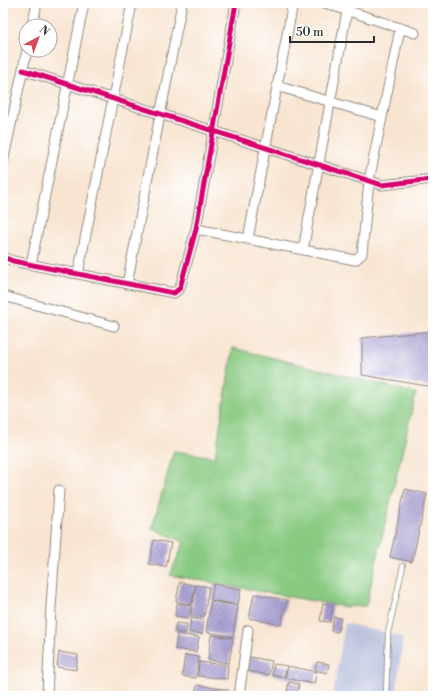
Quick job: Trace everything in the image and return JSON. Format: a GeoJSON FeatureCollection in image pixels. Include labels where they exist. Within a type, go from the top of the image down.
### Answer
{"type":"FeatureCollection","features":[{"type":"Feature","properties":{"kind":"street"},"geometry":{"type":"LineString","coordinates":[[34,18],[37,3]]}},
{"type":"Feature","properties":{"kind":"street"},"geometry":{"type":"LineString","coordinates":[[31,264],[84,3]]}},
{"type":"Feature","properties":{"kind":"street"},"geometry":{"type":"LineString","coordinates":[[78,274],[132,3]]}},
{"type":"Feature","properties":{"kind":"street"},"geometry":{"type":"LineString","coordinates":[[127,284],[182,3]]}},
{"type":"Feature","properties":{"kind":"street"},"geometry":{"type":"LineString","coordinates":[[3,257],[127,284],[174,293],[177,292],[180,288],[196,229],[236,3]]}},
{"type":"Feature","properties":{"kind":"street"},"geometry":{"type":"LineString","coordinates":[[248,239],[293,3]]}},
{"type":"Feature","properties":{"kind":"street"},"geometry":{"type":"LineString","coordinates":[[325,3],[415,33]]}},
{"type":"Feature","properties":{"kind":"street"},"geometry":{"type":"LineString","coordinates":[[303,250],[347,11]]}},
{"type":"Feature","properties":{"kind":"street"},"geometry":{"type":"LineString","coordinates":[[196,229],[355,260],[360,256],[362,254],[369,181],[400,29]]}},
{"type":"Feature","properties":{"kind":"street"},"geometry":{"type":"LineString","coordinates":[[3,162],[25,58]]}},
{"type":"Feature","properties":{"kind":"street"},"geometry":{"type":"LineString","coordinates":[[23,70],[382,185],[433,179]]}},
{"type":"Feature","properties":{"kind":"street"},"geometry":{"type":"LineString","coordinates":[[277,86],[382,117]]}},
{"type":"Feature","properties":{"kind":"street"},"geometry":{"type":"LineString","coordinates":[[3,296],[114,326]]}},
{"type":"Feature","properties":{"kind":"street"},"geometry":{"type":"LineString","coordinates":[[47,696],[50,607],[58,490]]}},
{"type":"Feature","properties":{"kind":"street"},"geometry":{"type":"LineString","coordinates":[[239,696],[248,630]]}},
{"type":"Feature","properties":{"kind":"lane"},"geometry":{"type":"LineString","coordinates":[[386,696],[388,633],[403,566]]}},
{"type":"Feature","properties":{"kind":"shaded area"},"geometry":{"type":"Polygon","coordinates":[[[345,623],[403,637],[396,696],[333,696],[345,623]]]}},
{"type":"Feature","properties":{"kind":"green space"},"geometry":{"type":"Polygon","coordinates":[[[233,348],[416,393],[366,606],[346,607],[170,575],[184,542],[152,528],[174,451],[215,457],[233,348]]]}},
{"type":"Feature","properties":{"kind":"building"},"geometry":{"type":"Polygon","coordinates":[[[433,331],[433,387],[362,375],[362,338],[433,331]]]}},
{"type":"Feature","properties":{"kind":"building"},"geometry":{"type":"Polygon","coordinates":[[[405,489],[427,494],[412,562],[390,557],[405,489]]]}},
{"type":"Feature","properties":{"kind":"building"},"geometry":{"type":"Polygon","coordinates":[[[154,540],[171,543],[166,567],[149,564],[154,540]]]}},
{"type":"Feature","properties":{"kind":"building"},"geometry":{"type":"Polygon","coordinates":[[[180,582],[196,586],[191,605],[176,601],[180,582]]]}},
{"type":"Feature","properties":{"kind":"building"},"geometry":{"type":"Polygon","coordinates":[[[214,584],[241,589],[238,605],[211,600],[214,584]]]}},
{"type":"Feature","properties":{"kind":"building"},"geometry":{"type":"Polygon","coordinates":[[[196,585],[209,587],[204,617],[191,615],[196,585]]]}},
{"type":"Feature","properties":{"kind":"building"},"geometry":{"type":"Polygon","coordinates":[[[254,594],[287,600],[281,625],[249,618],[254,594]]]}},
{"type":"Feature","properties":{"kind":"building"},"geometry":{"type":"Polygon","coordinates":[[[211,601],[238,606],[233,637],[206,632],[211,601]]]}},
{"type":"Feature","properties":{"kind":"building"},"geometry":{"type":"Polygon","coordinates":[[[177,603],[191,606],[189,618],[175,616],[177,603]]]}},
{"type":"Feature","properties":{"kind":"building"},"geometry":{"type":"Polygon","coordinates":[[[323,603],[333,605],[330,622],[320,621],[323,603]]]}},
{"type":"Feature","properties":{"kind":"building"},"geometry":{"type":"Polygon","coordinates":[[[334,617],[341,618],[338,632],[331,631],[334,617]]]}},
{"type":"Feature","properties":{"kind":"building"},"geometry":{"type":"Polygon","coordinates":[[[191,618],[204,620],[202,634],[189,632],[191,618]]]}},
{"type":"Feature","properties":{"kind":"building"},"geometry":{"type":"Polygon","coordinates":[[[176,623],[187,624],[186,633],[175,632],[176,623]]]}},
{"type":"Feature","properties":{"kind":"building"},"geometry":{"type":"Polygon","coordinates":[[[177,634],[199,637],[196,652],[175,649],[177,634]]]}},
{"type":"Feature","properties":{"kind":"building"},"geometry":{"type":"Polygon","coordinates":[[[211,635],[233,638],[229,663],[208,660],[211,635]]]}},
{"type":"Feature","properties":{"kind":"building"},"geometry":{"type":"Polygon","coordinates":[[[59,652],[78,655],[76,670],[57,667],[59,652]]]}},
{"type":"Feature","properties":{"kind":"building"},"geometry":{"type":"Polygon","coordinates":[[[185,655],[199,657],[196,678],[182,676],[185,655]]]}},
{"type":"Feature","properties":{"kind":"building"},"geometry":{"type":"Polygon","coordinates":[[[250,657],[272,661],[269,675],[247,671],[250,657]]]}},
{"type":"Feature","properties":{"kind":"building"},"geometry":{"type":"Polygon","coordinates":[[[199,662],[228,665],[227,679],[198,676],[199,662]]]}},
{"type":"Feature","properties":{"kind":"building"},"geometry":{"type":"Polygon","coordinates":[[[317,662],[329,664],[327,673],[315,670],[317,662]]]}},
{"type":"Feature","properties":{"kind":"building"},"geometry":{"type":"Polygon","coordinates":[[[274,664],[287,666],[284,678],[272,675],[274,664]]]}},
{"type":"Feature","properties":{"kind":"building"},"geometry":{"type":"Polygon","coordinates":[[[288,666],[317,672],[314,684],[285,678],[288,666]]]}},
{"type":"Feature","properties":{"kind":"building"},"geometry":{"type":"Polygon","coordinates":[[[289,682],[299,684],[297,694],[287,692],[289,682]]]}},
{"type":"Feature","properties":{"kind":"building"},"geometry":{"type":"Polygon","coordinates":[[[197,685],[229,690],[228,696],[195,696],[197,685]]]}},
{"type":"Feature","properties":{"kind":"cycle path"},"geometry":{"type":"LineString","coordinates":[[3,257],[13,261],[174,293],[180,288],[196,229],[236,3]]}},
{"type":"Feature","properties":{"kind":"cycle path"},"geometry":{"type":"LineString","coordinates":[[23,70],[382,185],[433,179]]}}]}
